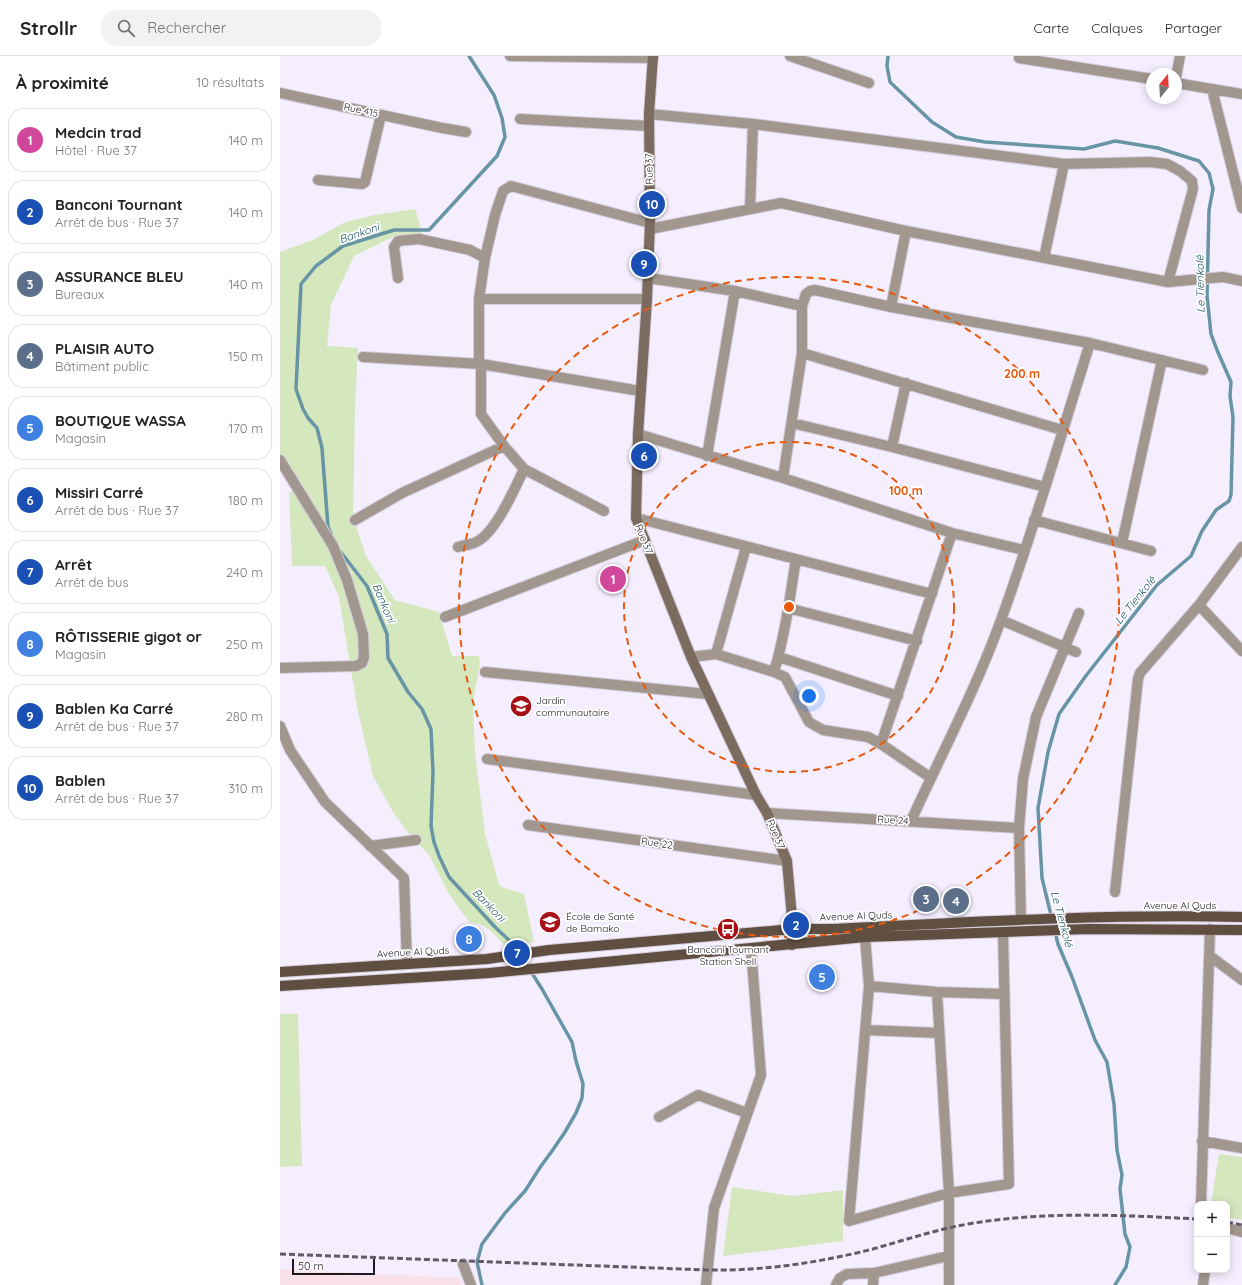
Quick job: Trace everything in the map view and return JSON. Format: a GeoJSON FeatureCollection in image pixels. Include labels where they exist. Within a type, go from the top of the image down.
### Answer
{"type":"FeatureCollection","features":[{"type":"Feature","properties":{"kind":"main road","name":"Rue 37"},"geometry":{"type":"LineString","coordinates":[[653,57],[649,114],[650,226],[647,299],[640,391],[636,518],[691,657],[756,795],[766,813],[786,861],[793,929],[792,944]]}},
{"type":"Feature","properties":{"kind":"main road","name":"Avenue Al Quds"},"geometry":{"type":"LineString","coordinates":[[280,972],[487,959],[549,950],[793,929],[832,929],[1086,917],[1242,917]]}},
{"type":"Feature","properties":{"kind":"main road"},"geometry":{"type":"LineString","coordinates":[[280,986],[490,973],[865,937],[1088,928],[1242,930]]}},
{"type":"Feature","properties":{"kind":"street"},"geometry":{"type":"LineString","coordinates":[[510,56],[653,57]]}},
{"type":"Feature","properties":{"kind":"street"},"geometry":{"type":"LineString","coordinates":[[790,56],[869,83]]}},
{"type":"Feature","properties":{"kind":"street"},"geometry":{"type":"LineString","coordinates":[[1178,68],[1180,56]]}},
{"type":"Feature","properties":{"kind":"street"},"geometry":{"type":"LineString","coordinates":[[1019,58],[1146,78]]}},
{"type":"Feature","properties":{"kind":"street"},"geometry":{"type":"LineString","coordinates":[[1182,84],[1242,94]]}},
{"type":"Feature","properties":{"kind":"street"},"geometry":{"type":"LineString","coordinates":[[1212,89],[1242,208]]}},
{"type":"Feature","properties":{"kind":"street","name":"Rue 415"},"geometry":{"type":"LineString","coordinates":[[280,93],[466,132]]}},
{"type":"Feature","properties":{"kind":"street"},"geometry":{"type":"LineString","coordinates":[[649,114],[753,124],[1064,164],[1150,162],[1167,164],[1180,171],[1192,181],[1193,189],[1168,282]]}},
{"type":"Feature","properties":{"kind":"street"},"geometry":{"type":"LineString","coordinates":[[318,180],[362,184],[365,182],[381,115]]}},
{"type":"Feature","properties":{"kind":"street"},"geometry":{"type":"LineString","coordinates":[[520,119],[649,126]]}},
{"type":"Feature","properties":{"kind":"street"},"geometry":{"type":"LineString","coordinates":[[750,208],[753,124]]}},
{"type":"Feature","properties":{"kind":"street"},"geometry":{"type":"LineString","coordinates":[[1044,258],[1064,164]]}},
{"type":"Feature","properties":{"kind":"street"},"geometry":{"type":"LineString","coordinates":[[604,511],[524,469],[504,446],[481,414],[479,299],[485,258],[495,215],[503,191],[511,186],[650,226],[781,202],[906,231],[1168,282],[1223,277],[1242,281]]}},
{"type":"Feature","properties":{"kind":"street"},"geometry":{"type":"LineString","coordinates":[[892,307],[906,231]]}},
{"type":"Feature","properties":{"kind":"street"},"geometry":{"type":"LineString","coordinates":[[398,278],[394,247],[398,241],[419,239],[470,250],[485,258]]}},
{"type":"Feature","properties":{"kind":"street"},"geometry":{"type":"LineString","coordinates":[[648,278],[735,291],[802,306]]}},
{"type":"Feature","properties":{"kind":"street"},"geometry":{"type":"LineString","coordinates":[[784,478],[802,353],[802,306],[806,294],[810,291],[815,290],[892,307],[1090,343],[1203,370]]}},
{"type":"Feature","properties":{"kind":"street"},"geometry":{"type":"LineString","coordinates":[[707,456],[735,291]]}},
{"type":"Feature","properties":{"kind":"street"},"geometry":{"type":"LineString","coordinates":[[479,299],[647,299]]}},
{"type":"Feature","properties":{"kind":"street"},"geometry":{"type":"LineString","coordinates":[[911,822],[980,672],[1000,620],[1045,487],[1090,343]]}},
{"type":"Feature","properties":{"kind":"street"},"geometry":{"type":"LineString","coordinates":[[802,353],[1062,430]]}},
{"type":"Feature","properties":{"kind":"street"},"geometry":{"type":"LineString","coordinates":[[363,357],[480,364],[640,391]]}},
{"type":"Feature","properties":{"kind":"street"},"geometry":{"type":"LineString","coordinates":[[1122,543],[1162,360]]}},
{"type":"Feature","properties":{"kind":"street"},"geometry":{"type":"LineString","coordinates":[[892,447],[906,383]]}},
{"type":"Feature","properties":{"kind":"street"},"geometry":{"type":"LineString","coordinates":[[792,423],[892,447],[1045,487]]}},
{"type":"Feature","properties":{"kind":"street"},"geometry":{"type":"LineString","coordinates":[[638,434],[784,478],[952,533],[1024,550]]}},
{"type":"Feature","properties":{"kind":"street"},"geometry":{"type":"LineString","coordinates":[[355,520],[402,493],[504,446]]}},
{"type":"Feature","properties":{"kind":"street"},"geometry":{"type":"LineString","coordinates":[[280,460],[333,546],[347,580],[363,634],[364,657],[362,663],[356,666],[280,668]]}},
{"type":"Feature","properties":{"kind":"street"},"geometry":{"type":"LineString","coordinates":[[458,547],[477,542],[490,530],[503,510],[524,469]]}},
{"type":"Feature","properties":{"kind":"street"},"geometry":{"type":"LineString","coordinates":[[636,518],[932,594]]}},
{"type":"Feature","properties":{"kind":"street"},"geometry":{"type":"LineString","coordinates":[[1034,520],[1151,551]]}},
{"type":"Feature","properties":{"kind":"street"},"geometry":{"type":"LineString","coordinates":[[882,744],[952,533]]}},
{"type":"Feature","properties":{"kind":"street"},"geometry":{"type":"LineString","coordinates":[[445,617],[645,540]]}},
{"type":"Feature","properties":{"kind":"street"},"geometry":{"type":"LineString","coordinates":[[716,654],[746,546]]}},
{"type":"Feature","properties":{"kind":"street"},"geometry":{"type":"LineString","coordinates":[[1115,892],[1138,679],[1140,673],[1199,605],[1242,547]]}},
{"type":"Feature","properties":{"kind":"street"},"geometry":{"type":"LineString","coordinates":[[774,672],[779,656],[796,560]]}},
{"type":"Feature","properties":{"kind":"street"},"geometry":{"type":"LineString","coordinates":[[1199,605],[1242,651]]}},
{"type":"Feature","properties":{"kind":"street"},"geometry":{"type":"LineString","coordinates":[[788,608],[917,641]]}},
{"type":"Feature","properties":{"kind":"street"},"geometry":{"type":"LineString","coordinates":[[1021,920],[1019,828],[1023,779],[1036,717],[1079,613]]}},
{"type":"Feature","properties":{"kind":"street"},"geometry":{"type":"LineString","coordinates":[[1000,620],[1076,652]]}},
{"type":"Feature","properties":{"kind":"street"},"geometry":{"type":"LineString","coordinates":[[691,657],[716,654],[774,672],[785,677],[809,722],[816,727],[823,730],[868,737],[882,744],[931,778]]}},
{"type":"Feature","properties":{"kind":"street"},"geometry":{"type":"LineString","coordinates":[[779,656],[898,696]]}},
{"type":"Feature","properties":{"kind":"street"},"geometry":{"type":"LineString","coordinates":[[485,672],[708,694]]}},
{"type":"Feature","properties":{"kind":"street"},"geometry":{"type":"LineString","coordinates":[[280,726],[285,750],[325,802],[404,878],[407,964]]}},
{"type":"Feature","properties":{"kind":"street"},"geometry":{"type":"LineString","coordinates":[[487,759],[756,795]]}},
{"type":"Feature","properties":{"kind":"street","name":"Rue 24"},"geometry":{"type":"LineString","coordinates":[[766,813],[1019,828]]}},
{"type":"Feature","properties":{"kind":"street","name":"Rue 22"},"geometry":{"type":"LineString","coordinates":[[528,825],[786,861]]}},
{"type":"Feature","properties":{"kind":"street"},"geometry":{"type":"LineString","coordinates":[[370,846],[416,840]]}},
{"type":"Feature","properties":{"kind":"street"},"geometry":{"type":"LineString","coordinates":[[1201,1201],[1210,929]]}},
{"type":"Feature","properties":{"kind":"street"},"geometry":{"type":"LineString","coordinates":[[865,937],[869,986],[849,1222],[949,1193],[1009,1184],[1003,932]]}},
{"type":"Feature","properties":{"kind":"street"},"geometry":{"type":"LineString","coordinates":[[706,1285],[714,1208],[761,1076],[751,949]]}},
{"type":"Feature","properties":{"kind":"street"},"geometry":{"type":"LineString","coordinates":[[1210,956],[1242,980]]}},
{"type":"Feature","properties":{"kind":"street"},"geometry":{"type":"LineString","coordinates":[[869,986],[937,992],[1004,994]]}},
{"type":"Feature","properties":{"kind":"street"},"geometry":{"type":"LineString","coordinates":[[937,992],[949,1193],[948,1285]]}},
{"type":"Feature","properties":{"kind":"street"},"geometry":{"type":"LineString","coordinates":[[865,1030],[939,1033]]}},
{"type":"Feature","properties":{"kind":"street"},"geometry":{"type":"LineString","coordinates":[[659,1117],[698,1095],[747,1114]]}},
{"type":"Feature","properties":{"kind":"street"},"geometry":{"type":"LineString","coordinates":[[1202,1141],[1242,1148]]}},
{"type":"Feature","properties":{"kind":"street"},"geometry":{"type":"LineString","coordinates":[[1230,1229],[1242,1232]]}},
{"type":"Feature","properties":{"kind":"street"},"geometry":{"type":"LineString","coordinates":[[836,1285],[840,1278],[847,1274],[874,1273],[948,1256]]}},
{"type":"Feature","properties":{"kind":"street"},"geometry":{"type":"LineString","coordinates":[[463,1264],[471,1285]]}},
{"type":"Feature","properties":{"kind":"street"},"geometry":{"type":"LineString","coordinates":[[874,1273],[874,1285]]}},
{"type":"Feature","properties":{"kind":"street"},"geometry":{"type":"LineString","coordinates":[[1203,1285],[1205,1273]]}},
{"type":"Feature","properties":{"kind":"shaded area"},"geometry":{"type":"Polygon","coordinates":[[[280,1269],[460,1278],[462,1285],[280,1285],[280,1269]]]}},
{"type":"Feature","properties":{"kind":"green space"},"geometry":{"type":"Polygon","coordinates":[[[415,209],[423,235],[393,237],[354,256],[331,305],[327,346],[358,348],[353,517],[366,556],[395,600],[439,612],[452,656],[479,656],[480,663],[473,702],[475,753],[485,833],[499,885],[524,894],[534,942],[504,945],[485,927],[469,922],[449,894],[429,855],[409,834],[393,812],[373,776],[357,707],[339,597],[325,566],[292,566],[289,492],[298,491],[280,458],[280,252],[313,240],[345,222],[375,215],[415,209]]]}},
{"type":"Feature","properties":{"kind":"green space"},"geometry":{"type":"Polygon","coordinates":[[[280,1014],[298,1014],[302,1166],[280,1167],[280,1014]]]}},
{"type":"Feature","properties":{"kind":"green space"},"geometry":{"type":"Polygon","coordinates":[[[1219,1154],[1242,1157],[1242,1220],[1230,1218],[1230,1201],[1211,1201],[1219,1154]]]}},
{"type":"Feature","properties":{"kind":"green space"},"geometry":{"type":"Polygon","coordinates":[[[732,1187],[793,1196],[843,1190],[843,1241],[723,1256],[732,1187]]]}},
{"type":"Feature","properties":{"kind":"waterway","name":"Bankoni"},"geometry":{"type":"LineString","coordinates":[[331,533],[328,527],[322,448],[317,428],[308,418],[303,409],[296,389],[301,284],[316,266],[343,246],[394,230],[429,230],[497,156],[505,137],[502,118],[494,95],[469,56]]}},
{"type":"Feature","properties":{"kind":"waterway","name":"Le Tienkolé"},"geometry":{"type":"LineString","coordinates":[[888,56],[887,66],[890,82],[932,122],[956,137],[985,142],[1084,149],[1115,141],[1158,148],[1199,161],[1209,173],[1213,189],[1209,210],[1207,296],[1211,334],[1231,382],[1230,396],[1233,417],[1231,495],[1229,501],[1216,510],[1202,531],[1191,556],[1157,585],[1085,677],[1059,714],[1048,752],[1038,808],[1042,878],[1058,944],[1095,1040],[1107,1062],[1114,1104],[1117,1150],[1122,1175],[1120,1189],[1125,1234],[1130,1247],[1126,1267],[1115,1285]]}},
{"type":"Feature","properties":{"kind":"waterway","name":"Bankoni"},"geometry":{"type":"LineString","coordinates":[[340,551],[367,586],[387,634],[388,658],[408,692],[422,709],[431,729],[433,772],[431,826],[434,842],[439,856],[449,877],[495,927],[514,945],[542,989],[572,1042],[583,1084],[582,1098],[576,1113],[565,1132],[525,1191],[505,1213],[482,1244],[477,1262],[482,1285]]}},
{"type":"Feature","properties":{"kind":"railway"},"geometry":{"type":"LineString","coordinates":[[280,1254],[729,1270],[769,1268],[829,1259],[869,1250],[943,1229],[997,1220],[1025,1217],[1082,1215],[1194,1219]]}},
{"type":"Feature","properties":{"kind":"railway"},"geometry":{"type":"LineString","coordinates":[[1230,1223],[1242,1225]]}},
{"type":"Feature","properties":{"kind":"place","name":"Bablen"},"geometry":{"type":"Point","coordinates":[652,204]}},
{"type":"Feature","properties":{"kind":"place","name":"Bablen Ka Carré"},"geometry":{"type":"Point","coordinates":[644,264]}},
{"type":"Feature","properties":{"kind":"place","name":"Missiri Carré"},"geometry":{"type":"Point","coordinates":[644,456]}},
{"type":"Feature","properties":{"kind":"place","name":"Medcin trad"},"geometry":{"type":"Point","coordinates":[613,579]}},
{"type":"Feature","properties":{"kind":"place","name":"Jardin communautaire"},"geometry":{"type":"Point","coordinates":[521,706]}},
{"type":"Feature","properties":{"kind":"place","name":"ASSURANCE BLEU"},"geometry":{"type":"Point","coordinates":[926,899]}},
{"type":"Feature","properties":{"kind":"place","name":"PLAISIR AUTO"},"geometry":{"type":"Point","coordinates":[956,901]}},
{"type":"Feature","properties":{"kind":"place","name":"École de Santé de Bamako"},"geometry":{"type":"Point","coordinates":[550,922]}},
{"type":"Feature","properties":{"kind":"place","name":"Banconi Tournant"},"geometry":{"type":"Point","coordinates":[796,925]}},
{"type":"Feature","properties":{"kind":"place","name":"Banconi Tournant Station Shell"},"geometry":{"type":"Point","coordinates":[728,929]}},
{"type":"Feature","properties":{"kind":"place","name":"RÔTISSERIE gigot or"},"geometry":{"type":"Point","coordinates":[469,939]}},
{"type":"Feature","properties":{"kind":"place","name":"Arrêt"},"geometry":{"type":"Point","coordinates":[517,953]}},
{"type":"Feature","properties":{"kind":"place","name":"BOUTIQUE WASSA"},"geometry":{"type":"Point","coordinates":[822,977]}}]}
